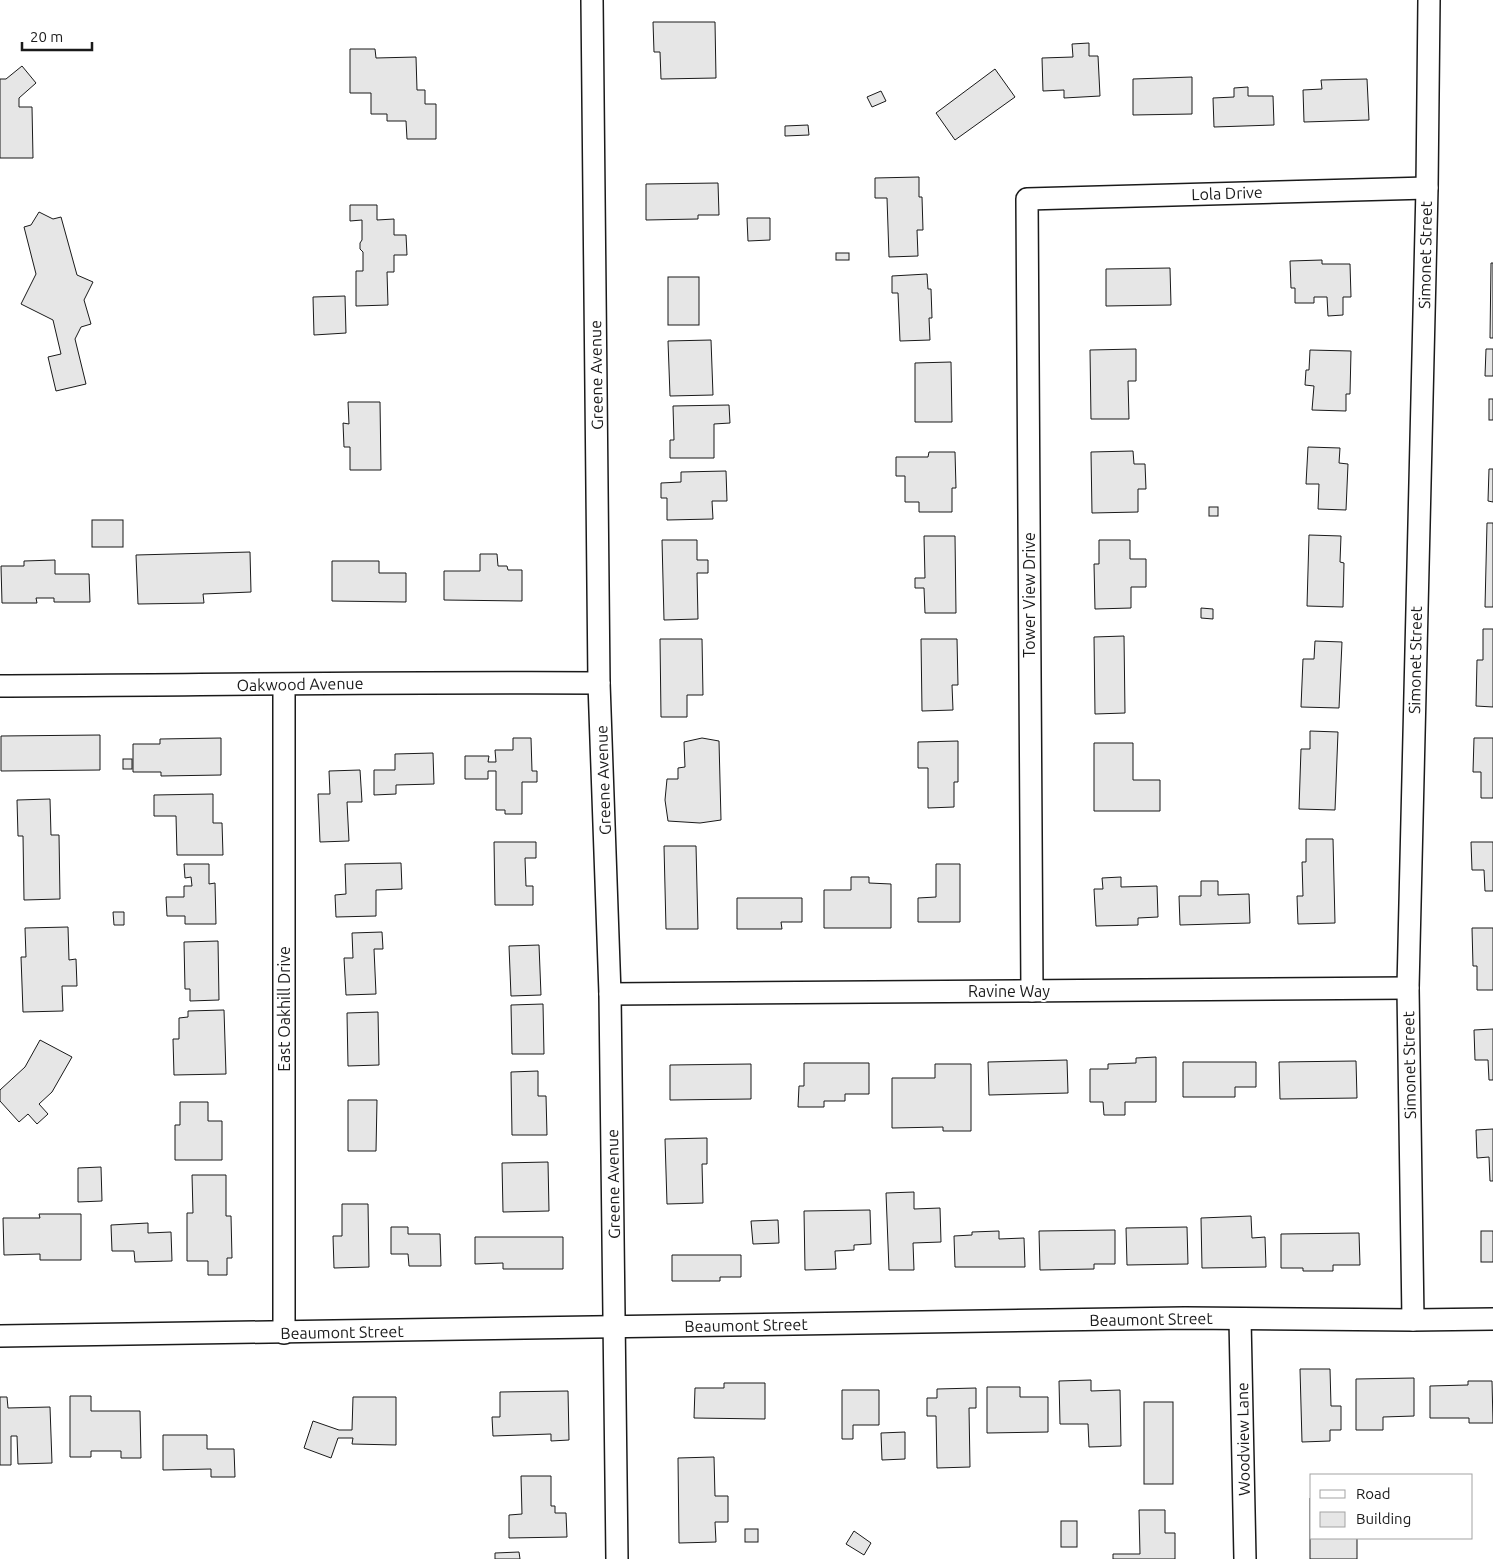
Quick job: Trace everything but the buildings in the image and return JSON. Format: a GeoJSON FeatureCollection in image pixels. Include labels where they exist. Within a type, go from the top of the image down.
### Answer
{"type":"FeatureCollection","features":[{"type":"Feature","properties":{"kind":"street","name":"Greene Avenue"},"geometry":{"type":"LineString","coordinates":[[592,0],[599,683],[610,994],[617,1559]]}},
{"type":"Feature","properties":{"kind":"street","name":"Simonet Street"},"geometry":{"type":"LineString","coordinates":[[1414,1320],[1408,988],[1427,188],[1429,0]]}},
{"type":"Feature","properties":{"kind":"street","name":"Lola Drive"},"geometry":{"type":"LineString","coordinates":[[1027,199],[1427,188]]}},
{"type":"Feature","properties":{"kind":"street","name":"Tower View Drive"},"geometry":{"type":"LineString","coordinates":[[1027,199],[1032,991]]}},
{"type":"Feature","properties":{"kind":"street","name":"Oakwood Avenue"},"geometry":{"type":"LineString","coordinates":[[0,686],[284,685],[428,682],[599,683]]}},
{"type":"Feature","properties":{"kind":"street","name":"East Oakhill Drive"},"geometry":{"type":"LineString","coordinates":[[284,685],[284,1333]]}},
{"type":"Feature","properties":{"kind":"street","name":"Ravine Way"},"geometry":{"type":"LineString","coordinates":[[610,994],[1408,988]]}},
{"type":"Feature","properties":{"kind":"street","name":"Beaumont Street"},"geometry":{"type":"LineString","coordinates":[[0,1336],[1155,1319],[1493,1319]]}},
{"type":"Feature","properties":{"kind":"street","name":"Woodview Lane"},"geometry":{"type":"LineString","coordinates":[[1240,1319],[1245,1559]]}}]}
